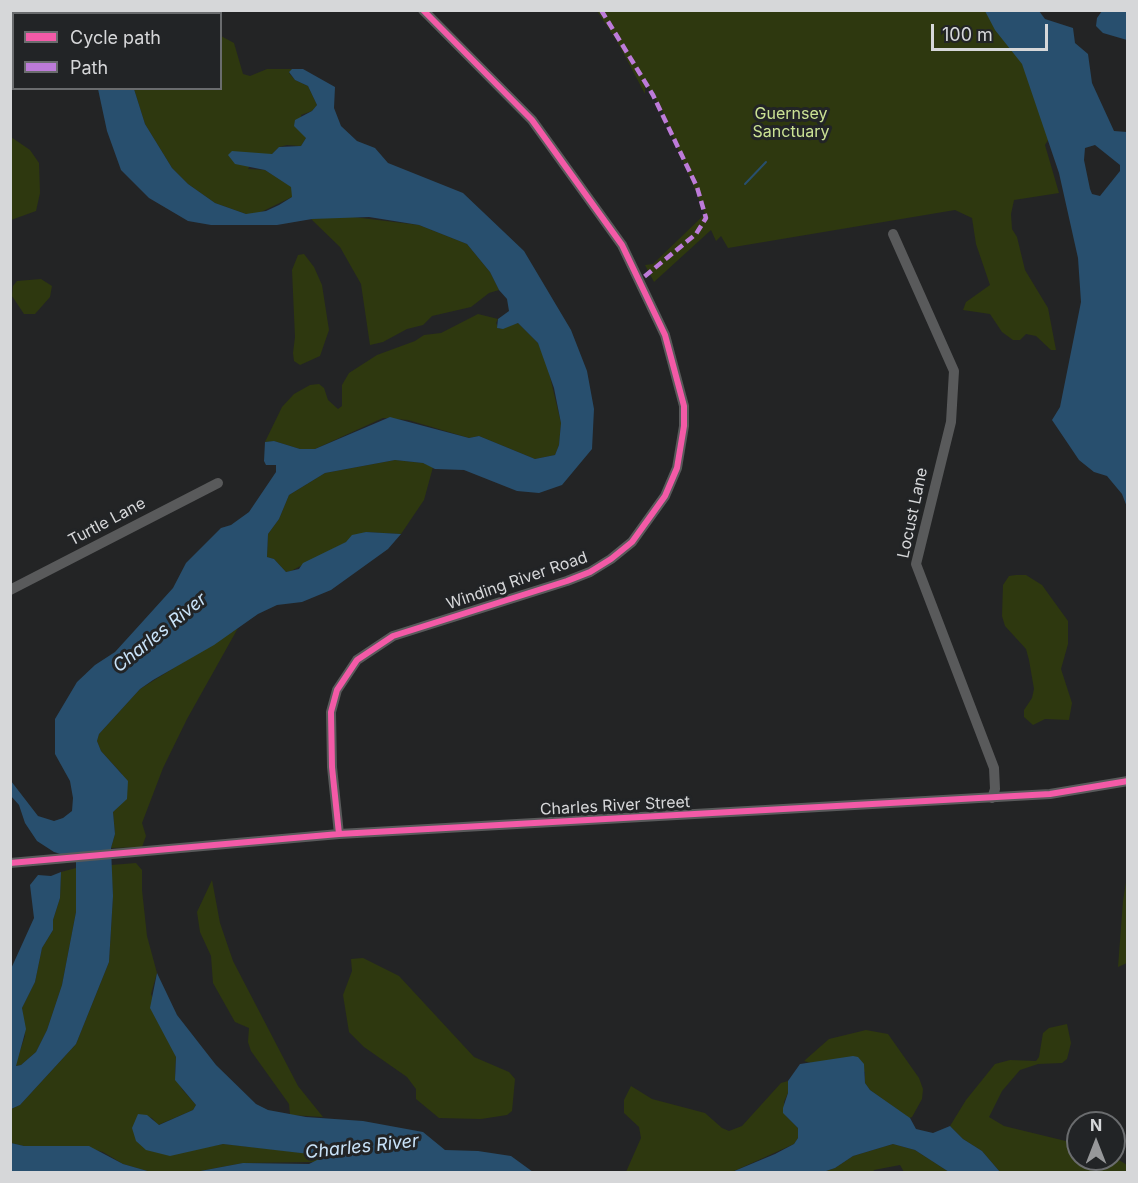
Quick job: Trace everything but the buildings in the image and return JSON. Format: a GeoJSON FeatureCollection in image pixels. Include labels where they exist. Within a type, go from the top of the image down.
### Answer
{"type":"FeatureCollection","features":[{"type":"Feature","properties":{"kind":"street","name":"Winding River Road"},"geometry":{"type":"LineString","coordinates":[[339,834],[332,767],[331,712],[337,690],[357,660],[393,636],[567,581],[590,572],[611,559],[632,542],[665,496],[677,468],[684,426],[684,406],[665,335],[622,245],[532,120],[423,10]]}},
{"type":"Feature","properties":{"kind":"street","name":"Locust Lane"},"geometry":{"type":"LineString","coordinates":[[893,234],[954,371],[951,422],[916,564],[994,768],[992,798]]}},
{"type":"Feature","properties":{"kind":"street","name":"Turtle Lane"},"geometry":{"type":"LineString","coordinates":[[10,590],[218,483]]}},
{"type":"Feature","properties":{"kind":"street","name":"Charles River Street"},"geometry":{"type":"LineString","coordinates":[[10,863],[339,834],[992,798],[1086,790],[1128,781]]}},
{"type":"Feature","properties":{"kind":"green space","name":"Guernsey Sanctuary"},"geometry":{"type":"Polygon","coordinates":[[[597,11],[992,11],[1026,67],[1050,137],[1045,145],[1059,193],[1014,200],[1011,214],[1012,229],[1017,237],[1025,270],[1048,308],[1056,350],[1051,350],[1036,336],[1026,334],[1020,340],[1013,340],[1002,332],[990,314],[963,310],[966,302],[990,285],[976,244],[972,218],[955,210],[728,248],[721,236],[716,241],[711,230],[654,282],[645,265],[653,264],[705,214],[662,110],[645,81],[645,94],[617,41],[597,11]]]}},
{"type":"Feature","properties":{"kind":"green space"},"geometry":{"type":"Polygon","coordinates":[[[222,37],[234,43],[243,74],[250,76],[267,69],[292,69],[289,73],[295,80],[308,86],[317,105],[312,111],[301,115],[306,138],[301,146],[287,145],[279,147],[272,154],[257,154],[248,169],[265,170],[292,187],[292,197],[257,214],[246,214],[215,203],[188,184],[172,168],[145,124],[134,90],[222,90],[222,37]]]}},
{"type":"Feature","properties":{"kind":"green space"},"geometry":{"type":"Polygon","coordinates":[[[11,137],[30,150],[39,163],[40,193],[36,211],[11,220],[11,137]]]}},
{"type":"Feature","properties":{"kind":"green space"},"geometry":{"type":"Polygon","coordinates":[[[345,216],[419,225],[467,244],[490,272],[499,290],[489,293],[471,307],[432,316],[423,325],[407,329],[383,342],[370,345],[361,284],[340,247],[311,219],[345,216]]]}},
{"type":"Feature","properties":{"kind":"green space"},"geometry":{"type":"Polygon","coordinates":[[[304,254],[314,267],[322,285],[329,330],[320,356],[300,365],[294,361],[293,353],[295,337],[292,270],[298,255],[304,254]]]}},
{"type":"Feature","properties":{"kind":"green space"},"geometry":{"type":"Polygon","coordinates":[[[41,279],[52,286],[50,297],[35,314],[24,314],[12,296],[13,286],[17,281],[41,279]]]}},
{"type":"Feature","properties":{"kind":"green space"},"geometry":{"type":"Polygon","coordinates":[[[478,314],[498,319],[496,323],[499,329],[518,323],[538,343],[547,364],[561,423],[559,445],[555,455],[535,459],[479,436],[469,438],[408,420],[383,418],[315,449],[300,449],[274,441],[265,442],[282,407],[294,394],[310,385],[319,384],[324,388],[328,400],[338,409],[342,406],[342,385],[349,373],[377,355],[415,341],[424,335],[441,333],[478,314]]]}},
{"type":"Feature","properties":{"kind":"green space"},"geometry":{"type":"Polygon","coordinates":[[[395,460],[423,463],[433,467],[424,500],[401,534],[366,532],[286,572],[274,559],[267,557],[268,534],[279,519],[289,495],[325,473],[395,460]]]}},
{"type":"Feature","properties":{"kind":"green space"},"geometry":{"type":"Polygon","coordinates":[[[1026,575],[1042,585],[1068,621],[1068,644],[1061,669],[1072,703],[1069,720],[1045,719],[1033,725],[1024,717],[1024,710],[1032,698],[1034,689],[1029,660],[1026,649],[1005,626],[1002,616],[1003,585],[1009,576],[1026,575]]]}},
{"type":"Feature","properties":{"kind":"green space"},"geometry":{"type":"Polygon","coordinates":[[[238,628],[187,719],[163,768],[142,823],[146,836],[142,847],[111,848],[115,834],[113,812],[119,806],[122,774],[101,751],[97,741],[99,734],[140,689],[238,628]]]}},
{"type":"Feature","properties":{"kind":"green space"},"geometry":{"type":"Polygon","coordinates":[[[136,863],[142,870],[147,936],[157,973],[151,994],[176,1057],[175,1073],[182,1089],[196,1105],[193,1110],[158,1125],[152,1118],[138,1114],[199,1148],[223,1144],[281,1150],[318,1155],[319,1159],[316,1162],[243,1163],[195,1172],[151,1172],[123,1164],[103,1152],[80,1146],[24,1146],[11,1143],[11,1109],[20,1105],[76,1044],[109,962],[113,896],[111,865],[136,863]]]}},
{"type":"Feature","properties":{"kind":"green space"},"geometry":{"type":"Polygon","coordinates":[[[76,868],[76,912],[62,985],[47,1030],[36,1052],[21,1065],[15,1066],[25,1036],[22,1008],[35,982],[42,948],[53,930],[53,920],[60,898],[61,872],[76,868]]]}},
{"type":"Feature","properties":{"kind":"green space"},"geometry":{"type":"Polygon","coordinates":[[[1127,876],[1127,963],[1118,967],[1123,901],[1127,876]]]}},
{"type":"Feature","properties":{"kind":"green space"},"geometry":{"type":"Polygon","coordinates":[[[212,880],[220,923],[233,961],[298,1086],[323,1117],[290,1115],[289,1104],[251,1051],[248,1042],[249,1028],[235,1022],[213,983],[211,956],[200,932],[197,912],[212,880]]]}},
{"type":"Feature","properties":{"kind":"green space"},"geometry":{"type":"Polygon","coordinates":[[[363,958],[399,976],[474,1057],[509,1072],[515,1079],[512,1111],[507,1115],[481,1119],[439,1118],[416,1099],[416,1089],[407,1077],[364,1047],[349,1032],[343,995],[352,971],[351,959],[363,958]]]}},
{"type":"Feature","properties":{"kind":"green space"},"geometry":{"type":"Polygon","coordinates":[[[1067,1024],[1071,1043],[1067,1059],[1062,1063],[1038,1064],[1020,1070],[1002,1091],[989,1117],[1004,1126],[1066,1141],[1066,1171],[1126,1171],[1126,1164],[1127,1172],[1000,1172],[982,1151],[963,1139],[950,1126],[966,1100],[995,1064],[1010,1060],[1036,1061],[1039,1057],[1043,1033],[1049,1028],[1067,1024]]]}},
{"type":"Feature","properties":{"kind":"green space"},"geometry":{"type":"Polygon","coordinates":[[[866,1030],[888,1034],[919,1078],[923,1089],[922,1099],[912,1117],[909,1118],[870,1090],[865,1083],[865,1072],[826,1061],[811,1063],[804,1061],[829,1039],[866,1030]]]}},
{"type":"Feature","properties":{"kind":"green space"},"geometry":{"type":"Polygon","coordinates":[[[788,1081],[788,1093],[784,1102],[786,1116],[798,1128],[798,1138],[794,1144],[732,1172],[626,1172],[641,1138],[639,1127],[624,1113],[624,1100],[631,1086],[652,1099],[705,1113],[729,1131],[742,1126],[781,1083],[788,1081]]]}},
{"type":"Feature","properties":{"kind":"green space"},"geometry":{"type":"Polygon","coordinates":[[[893,1144],[915,1150],[949,1172],[904,1172],[900,1165],[873,1172],[823,1172],[835,1168],[853,1156],[893,1144]]]}},
{"type":"Feature","properties":{"kind":"water"},"geometry":{"type":"Polygon","coordinates":[[[985,11],[1039,11],[1045,19],[1073,28],[1075,43],[1088,54],[1092,83],[1114,131],[1127,132],[1127,507],[1122,494],[1107,476],[1094,472],[1079,460],[1052,420],[1060,407],[1081,302],[1078,258],[1059,173],[1022,64],[995,30],[985,11]],[[1095,145],[1085,148],[1084,160],[1092,194],[1100,196],[1120,171],[1120,165],[1095,145]]]}},
{"type":"Feature","properties":{"kind":"water"},"geometry":{"type":"Polygon","coordinates":[[[1102,11],[1127,11],[1127,40],[1103,33],[1096,26],[1097,18],[1102,11]]]}},
{"type":"Feature","properties":{"kind":"water","name":"Charles River"},"geometry":{"type":"Polygon","coordinates":[[[292,69],[303,69],[335,87],[334,108],[341,126],[357,141],[375,148],[388,163],[463,193],[524,251],[571,330],[587,371],[594,409],[592,449],[562,485],[539,493],[517,491],[464,470],[435,469],[423,463],[395,460],[325,473],[289,495],[279,519],[268,534],[267,557],[274,559],[286,572],[299,569],[303,563],[346,542],[352,535],[366,532],[401,534],[388,549],[331,590],[302,602],[277,605],[258,614],[214,645],[153,680],[140,689],[99,734],[97,741],[101,751],[128,781],[127,799],[113,812],[115,834],[111,848],[113,896],[109,962],[76,1044],[20,1105],[11,1109],[10,971],[34,918],[30,885],[38,875],[51,876],[61,872],[60,898],[53,920],[53,930],[42,948],[35,982],[22,1008],[26,1029],[16,1066],[21,1065],[36,1052],[47,1030],[62,985],[76,912],[76,859],[54,852],[37,841],[25,823],[19,805],[11,796],[11,781],[38,816],[54,821],[72,811],[73,798],[70,781],[55,754],[55,719],[77,682],[95,665],[115,652],[173,588],[186,563],[221,528],[231,525],[249,512],[276,472],[276,465],[266,465],[264,461],[265,442],[274,441],[300,449],[315,449],[390,417],[469,438],[479,436],[535,459],[555,455],[559,445],[561,423],[554,388],[538,343],[518,323],[503,329],[497,328],[498,319],[509,311],[507,299],[499,290],[490,272],[467,244],[419,225],[369,217],[312,219],[277,225],[211,225],[188,221],[149,198],[121,170],[107,131],[98,90],[134,90],[145,124],[172,168],[188,184],[215,203],[246,214],[266,211],[279,205],[292,197],[291,187],[265,170],[235,164],[228,155],[232,151],[272,154],[279,147],[301,146],[306,138],[294,126],[295,120],[312,111],[317,105],[308,86],[295,80],[289,72],[292,69]]]}},
{"type":"Feature","properties":{"kind":"water","name":"Charles River"},"geometry":{"type":"Polygon","coordinates":[[[157,973],[177,1015],[216,1065],[256,1104],[268,1110],[306,1117],[363,1121],[423,1132],[445,1150],[478,1151],[511,1156],[533,1172],[195,1172],[243,1163],[309,1164],[319,1159],[318,1155],[223,1144],[170,1156],[146,1150],[136,1141],[132,1128],[138,1114],[147,1115],[159,1125],[193,1110],[196,1105],[175,1080],[176,1057],[150,1008],[157,973]]]}},
{"type":"Feature","properties":{"kind":"water"},"geometry":{"type":"Polygon","coordinates":[[[858,1057],[864,1064],[865,1083],[870,1090],[910,1118],[916,1129],[933,1133],[950,1126],[963,1139],[982,1151],[1000,1172],[949,1172],[915,1150],[893,1144],[853,1156],[835,1168],[823,1172],[732,1172],[775,1154],[794,1144],[798,1138],[798,1128],[783,1113],[783,1108],[788,1093],[788,1081],[800,1064],[858,1057]]]}},
{"type":"Feature","properties":{"kind":"water"},"geometry":{"type":"Polygon","coordinates":[[[11,1143],[24,1146],[89,1146],[123,1164],[151,1172],[11,1172],[11,1143]]]}},
{"type":"Feature","properties":{"kind":"waterway"},"geometry":{"type":"LineString","coordinates":[[745,184],[766,162]]}},
{"type":"Feature","properties":{"kind":"marked path"},"geometry":{"type":"LineString","coordinates":[[601,10],[653,95],[697,187],[706,218],[696,234],[639,281]]}},
{"type":"Feature","properties":{"kind":"cycle path"},"geometry":{"type":"LineString","coordinates":[[339,834],[332,767],[331,712],[337,690],[357,660],[393,636],[567,581],[590,572],[611,559],[632,542],[665,496],[677,468],[684,426],[684,406],[665,335],[622,245],[532,120],[423,10]]}},
{"type":"Feature","properties":{"kind":"cycle path"},"geometry":{"type":"LineString","coordinates":[[10,863],[339,834],[1050,794],[1128,781]]}}]}
